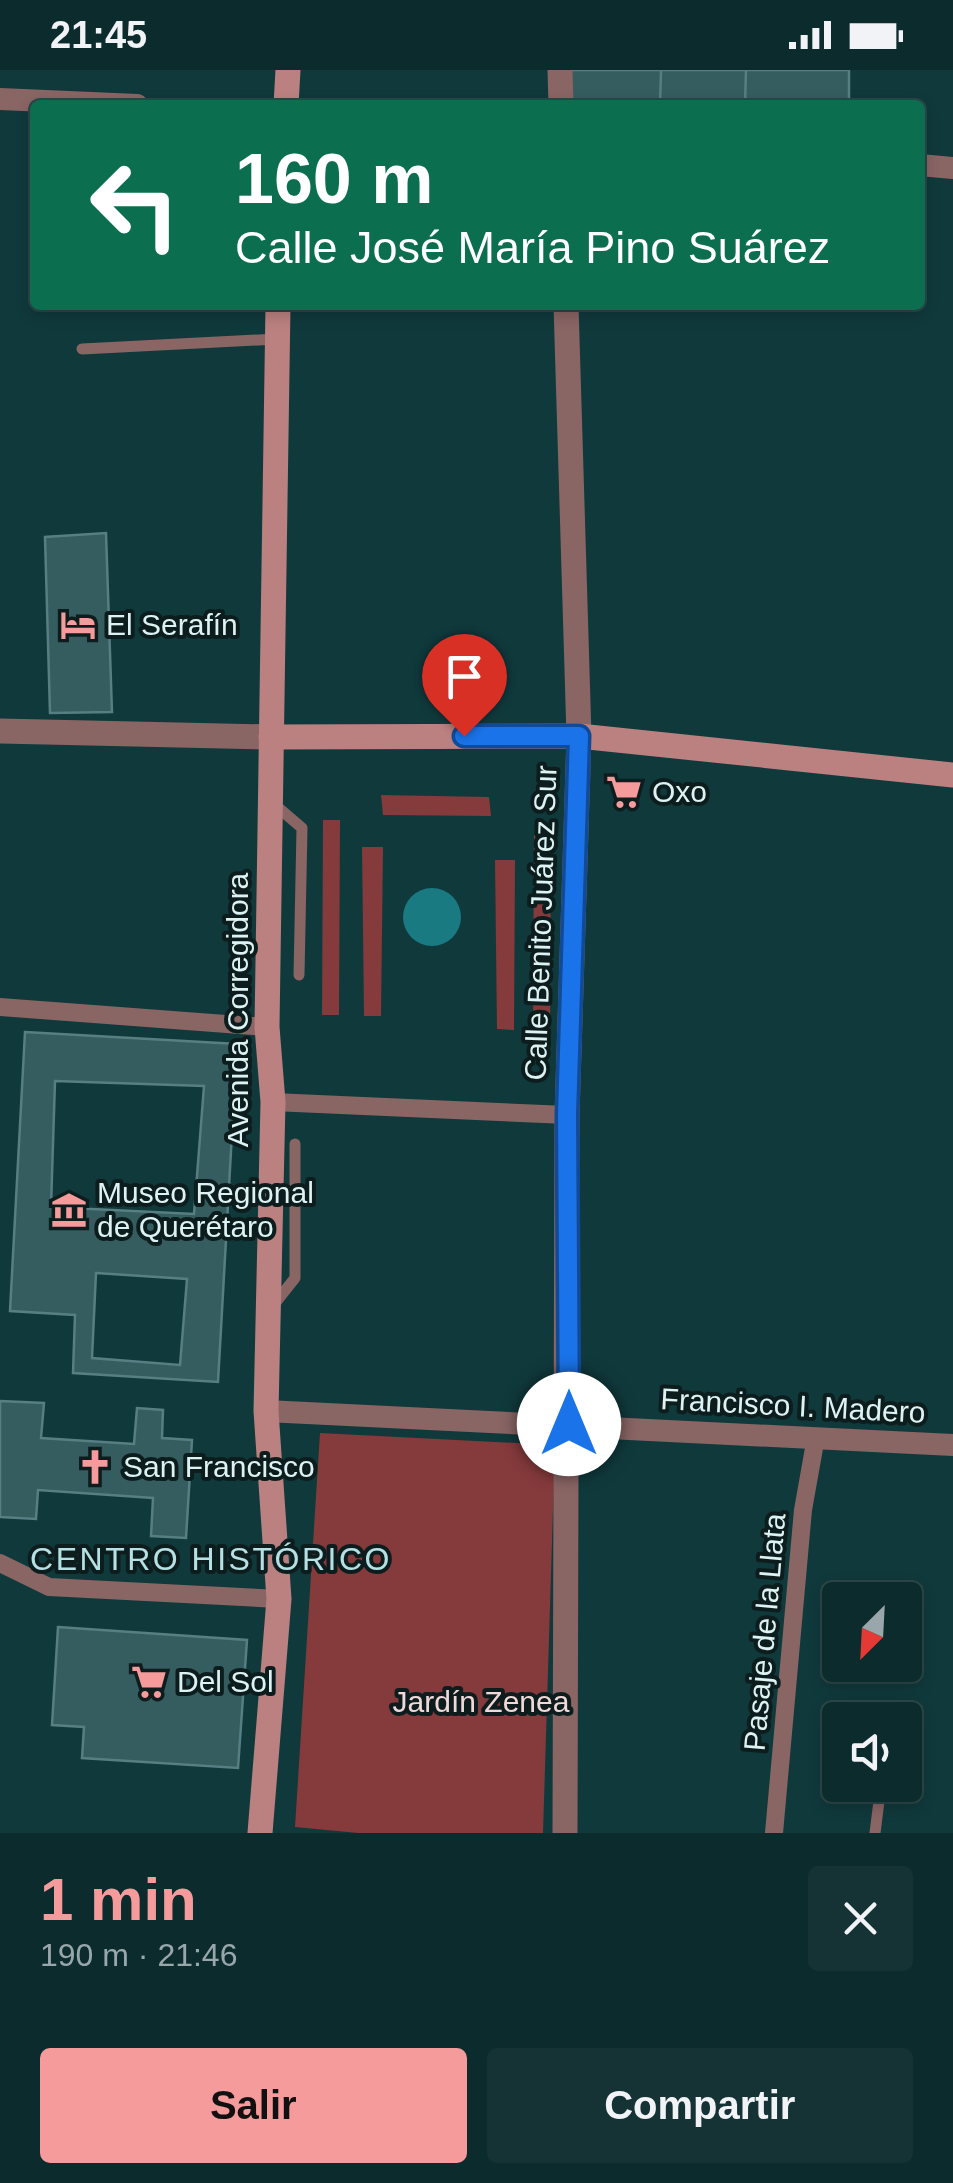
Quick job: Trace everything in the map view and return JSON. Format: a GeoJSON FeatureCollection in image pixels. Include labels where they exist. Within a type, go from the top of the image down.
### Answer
{"type":"FeatureCollection","features":[{"type":"Feature","properties":{"kind":"main road"},"geometry":{"type":"LineString","coordinates":[[286,100],[288,70]]}},
{"type":"Feature","properties":{"kind":"main road","name":"Avenida Corregidora"},"geometry":{"type":"LineString","coordinates":[[260,1833],[279,1599],[266,1411],[274,1102],[267,1027],[278,310]]}},
{"type":"Feature","properties":{"kind":"main road"},"geometry":{"type":"LineString","coordinates":[[271,737],[579,736],[953,775]]}},
{"type":"Feature","properties":{"kind":"street"},"geometry":{"type":"LineString","coordinates":[[560,70],[560,100]]}},
{"type":"Feature","properties":{"kind":"street"},"geometry":{"type":"LineString","coordinates":[[0,99],[30,100]]}},
{"type":"Feature","properties":{"kind":"street"},"geometry":{"type":"LineString","coordinates":[[925,165],[953,168]]}},
{"type":"Feature","properties":{"kind":"street","name":"Calle Benito Juárez Sur"},"geometry":{"type":"LineString","coordinates":[[565,1833],[567,1115],[579,736],[566,310]]}},
{"type":"Feature","properties":{"kind":"street"},"geometry":{"type":"LineString","coordinates":[[0,731],[271,737]]}},
{"type":"Feature","properties":{"kind":"street"},"geometry":{"type":"LineString","coordinates":[[0,1008],[267,1027]]}},
{"type":"Feature","properties":{"kind":"street"},"geometry":{"type":"LineString","coordinates":[[274,1102],[567,1115]]}},
{"type":"Feature","properties":{"kind":"street","name":"Francisco I. Madero"},"geometry":{"type":"LineString","coordinates":[[266,1411],[953,1445]]}},
{"type":"Feature","properties":{"kind":"street","name":"Pasaje de la Llata"},"geometry":{"type":"LineString","coordinates":[[774,1833],[804,1510],[816,1437]]}},
{"type":"Feature","properties":{"kind":"street"},"geometry":{"type":"LineString","coordinates":[[0,1563],[49,1588],[279,1599]]}},
{"type":"Feature","properties":{"kind":"lane"},"geometry":{"type":"LineString","coordinates":[[82,348],[276,339]]}},
{"type":"Feature","properties":{"kind":"lane"},"geometry":{"type":"LineString","coordinates":[[271,802],[302,828],[299,975]]}},
{"type":"Feature","properties":{"kind":"lane"},"geometry":{"type":"LineString","coordinates":[[268,1311],[295,1278],[296,1144]]}},
{"type":"Feature","properties":{"kind":"lane"},"geometry":{"type":"LineString","coordinates":[[876,1833],[880,1802]]}},
{"type":"Feature","properties":{"kind":"green space"},"geometry":{"type":"Polygon","coordinates":[[[381,795],[489,797],[491,816],[383,815],[381,795]]]}},
{"type":"Feature","properties":{"kind":"green space"},"geometry":{"type":"Polygon","coordinates":[[[323,820],[340,820],[339,1015],[322,1015],[323,820]]]}},
{"type":"Feature","properties":{"kind":"green space"},"geometry":{"type":"Polygon","coordinates":[[[534,835],[551,835],[550,1031],[533,1030],[534,835]]]}},
{"type":"Feature","properties":{"kind":"green space"},"geometry":{"type":"Polygon","coordinates":[[[362,847],[383,847],[381,1016],[364,1016],[362,847]]]}},
{"type":"Feature","properties":{"kind":"green space"},"geometry":{"type":"Polygon","coordinates":[[[495,860],[515,860],[514,1030],[497,1029],[495,860]]]}},
{"type":"Feature","properties":{"kind":"green space","name":"Jardín Zenea"},"geometry":{"type":"Polygon","coordinates":[[[320,1433],[555,1445],[543,1833],[358,1833],[295,1827],[320,1433]]]}},
{"type":"Feature","properties":{"kind":"water"},"geometry":{"type":"Polygon","coordinates":[[[432,888],[453,896],[461,917],[453,938],[432,946],[411,938],[403,917],[411,896],[432,888]]]}},
{"type":"Feature","properties":{"kind":"building"},"geometry":{"type":"Polygon","coordinates":[[[564,70],[661,70],[660,100],[561,100],[564,70]]]}},
{"type":"Feature","properties":{"kind":"building"},"geometry":{"type":"Polygon","coordinates":[[[661,70],[746,70],[745,100],[660,100],[661,70]]]}},
{"type":"Feature","properties":{"kind":"building"},"geometry":{"type":"Polygon","coordinates":[[[746,70],[849,70],[849,100],[745,100],[746,70]]]}},
{"type":"Feature","properties":{"kind":"building","name":"El Serafín"},"geometry":{"type":"Polygon","coordinates":[[[106,533],[112,712],[50,713],[45,537],[106,533]]]}},
{"type":"Feature","properties":{"kind":"building","name":"Museo Regional de Querétaro"},"geometry":{"type":"Polygon","coordinates":[[[25,1032],[237,1044],[218,1382],[73,1373],[75,1315],[10,1311],[25,1032]],[[55,1081],[51,1207],[194,1214],[204,1086],[55,1081]],[[96,1273],[92,1358],[180,1365],[187,1279],[96,1273]]]}},
{"type":"Feature","properties":{"kind":"building","name":"San Francisco"},"geometry":{"type":"Polygon","coordinates":[[[0,1401],[44,1403],[41,1438],[134,1444],[137,1408],[163,1410],[162,1438],[192,1440],[186,1538],[151,1536],[153,1498],[38,1490],[36,1519],[0,1517],[0,1401]]]}},
{"type":"Feature","properties":{"kind":"building","name":"Del Sol"},"geometry":{"type":"Polygon","coordinates":[[[58,1627],[247,1640],[238,1768],[82,1758],[84,1727],[52,1725],[58,1627]]]}},
{"type":"Feature","properties":{"kind":"place","name":"El Serafín"},"geometry":{"type":"Point","coordinates":[78,625]}},
{"type":"Feature","properties":{"kind":"place","name":"Oxo"},"geometry":{"type":"Point","coordinates":[624,792]}},
{"type":"Feature","properties":{"kind":"place","name":"Museo Regional de Querétaro"},"geometry":{"type":"Point","coordinates":[69,1210]}},
{"type":"Feature","properties":{"kind":"place","name":"San Francisco"},"geometry":{"type":"Point","coordinates":[95,1467]}},
{"type":"Feature","properties":{"kind":"place","name":"Del Sol"},"geometry":{"type":"Point","coordinates":[149,1682]}},
{"type":"Feature","properties":{"kind":"district","name":"CENTRO HISTÓRICO"},"geometry":{"type":"Point","coordinates":[211,1559]}},
{"type":"Feature","properties":{"kind":"route"},"geometry":{"type":"LineString","coordinates":[[464,736],[579,736],[567,1115],[569,1424]]}}]}
